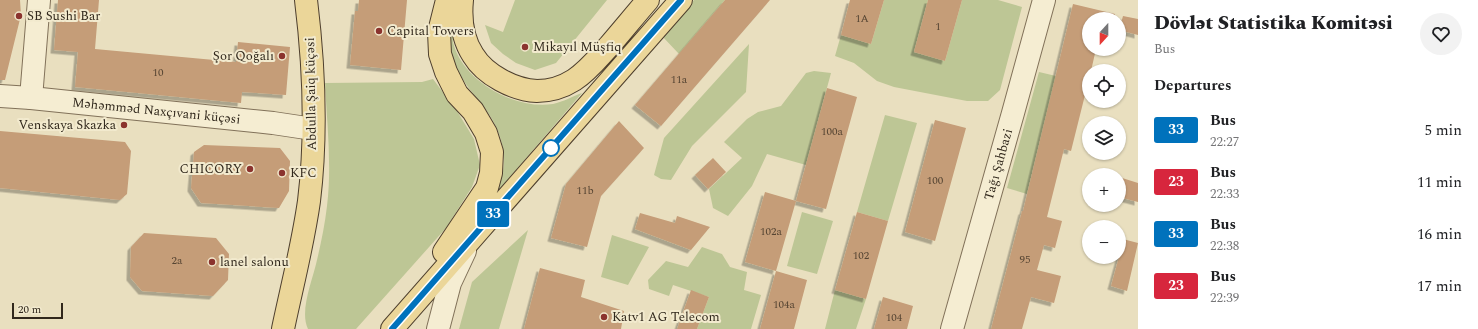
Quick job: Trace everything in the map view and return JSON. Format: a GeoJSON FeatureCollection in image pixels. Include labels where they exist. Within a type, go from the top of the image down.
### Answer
{"type":"FeatureCollection","features":[{"type":"Feature","properties":{"kind":"main road","name":"Abdulla Şaiq küçəsi"},"geometry":{"type":"LineString","coordinates":[[284,329],[302,243],[309,200],[312,129],[311,46],[306,0]]}},
{"type":"Feature","properties":{"kind":"main road"},"geometry":{"type":"LineString","coordinates":[[392,328],[487,188],[491,173],[492,152],[486,133],[473,111],[457,94],[446,72],[440,54],[439,32],[447,0]]}},
{"type":"Feature","properties":{"kind":"main road"},"geometry":{"type":"LineString","coordinates":[[462,0],[460,17],[466,40],[473,55],[482,68],[515,86],[536,91],[552,89],[565,85],[587,70],[648,0]]}},
{"type":"Feature","properties":{"kind":"main road"},"geometry":{"type":"LineString","coordinates":[[392,328],[681,0]]}},
{"type":"Feature","properties":{"kind":"main road"},"geometry":{"type":"LineString","coordinates":[[292,288],[294,329]]}},
{"type":"Feature","properties":{"kind":"street"},"geometry":{"type":"LineString","coordinates":[[31,98],[39,0]]}},
{"type":"Feature","properties":{"kind":"street","name":"Tağı Şahbazi"},"geometry":{"type":"LineString","coordinates":[[952,329],[1044,0]]}},
{"type":"Feature","properties":{"kind":"street","name":"Məhəmməd Naxçıvani küçəsi"},"geometry":{"type":"LineString","coordinates":[[0,96],[265,122],[312,129]]}},
{"type":"Feature","properties":{"kind":"street"},"geometry":{"type":"LineString","coordinates":[[438,329],[450,283],[470,240]]}},
{"type":"Feature","properties":{"kind":"green space"},"geometry":{"type":"Polygon","coordinates":[[[515,0],[607,0],[556,63],[535,70],[516,63],[503,54],[491,43],[485,25],[503,32],[515,0]]]}},
{"type":"Feature","properties":{"kind":"green space"},"geometry":{"type":"Polygon","coordinates":[[[694,0],[725,0],[679,54],[662,36],[694,0]]]}},
{"type":"Feature","properties":{"kind":"green space"},"geometry":{"type":"Polygon","coordinates":[[[884,0],[928,0],[914,52],[945,61],[962,0],[998,0],[1022,7],[1000,90],[988,101],[967,101],[894,87],[877,81],[854,63],[835,56],[841,35],[871,44],[884,0]]]}},
{"type":"Feature","properties":{"kind":"green space"},"geometry":{"type":"Polygon","coordinates":[[[452,17],[453,42],[458,56],[467,69],[492,90],[507,97],[538,105],[557,103],[582,93],[498,191],[503,174],[503,147],[498,131],[490,116],[464,81],[454,62],[450,45],[452,17]]]}},
{"type":"Feature","properties":{"kind":"green space"},"geometry":{"type":"Polygon","coordinates":[[[749,44],[746,92],[692,146],[671,180],[661,179],[654,175],[664,138],[749,44]]]}},
{"type":"Feature","properties":{"kind":"green space"},"geometry":{"type":"Polygon","coordinates":[[[814,71],[831,73],[806,165],[767,154],[752,186],[728,216],[713,208],[709,189],[742,158],[724,142],[747,119],[758,112],[781,106],[806,73],[814,71]]]}},
{"type":"Feature","properties":{"kind":"green space"},"geometry":{"type":"Polygon","coordinates":[[[1039,72],[1056,76],[1027,194],[1007,188],[1039,72]]]}},
{"type":"Feature","properties":{"kind":"green space"},"geometry":{"type":"Polygon","coordinates":[[[433,79],[457,111],[474,139],[480,165],[472,187],[446,228],[356,329],[308,329],[305,313],[306,304],[321,240],[328,191],[329,145],[325,83],[422,82],[433,79]]]}},
{"type":"Feature","properties":{"kind":"green space"},"geometry":{"type":"Polygon","coordinates":[[[885,115],[917,123],[888,221],[857,212],[885,115]]]}},
{"type":"Feature","properties":{"kind":"green space"},"geometry":{"type":"Polygon","coordinates":[[[802,212],[833,221],[817,274],[787,266],[802,212]]]}},
{"type":"Feature","properties":{"kind":"green space"},"geometry":{"type":"Polygon","coordinates":[[[528,230],[499,329],[459,329],[472,282],[528,230]]]}},
{"type":"Feature","properties":{"kind":"green space"},"geometry":{"type":"Polygon","coordinates":[[[612,235],[649,247],[628,285],[601,277],[612,235]]]}},
{"type":"Feature","properties":{"kind":"green space"},"geometry":{"type":"Polygon","coordinates":[[[702,247],[722,254],[730,267],[747,272],[744,290],[761,295],[751,329],[697,329],[709,297],[673,285],[669,296],[649,289],[648,280],[666,261],[688,267],[702,247]]]}},
{"type":"Feature","properties":{"kind":"green space"},"geometry":{"type":"Polygon","coordinates":[[[835,290],[866,299],[856,329],[825,329],[835,290]]]}},
{"type":"Feature","properties":{"kind":"building"},"geometry":{"type":"Polygon","coordinates":[[[0,0],[20,0],[21,15],[5,80],[0,80],[0,0]]]}},
{"type":"Feature","properties":{"kind":"building"},"geometry":{"type":"Polygon","coordinates":[[[58,0],[99,0],[95,49],[236,62],[238,42],[290,47],[286,95],[242,92],[241,103],[75,87],[78,52],[54,50],[58,0]]]}},
{"type":"Feature","properties":{"kind":"building","name":"Capital Towers"},"geometry":{"type":"Polygon","coordinates":[[[359,0],[407,0],[401,70],[350,65],[355,11],[358,11],[359,0]]]}},
{"type":"Feature","properties":{"kind":"building"},"geometry":{"type":"Polygon","coordinates":[[[725,0],[770,0],[661,126],[635,105],[725,0]]]}},
{"type":"Feature","properties":{"kind":"building"},"geometry":{"type":"Polygon","coordinates":[[[850,0],[884,0],[871,44],[841,35],[850,0]]]}},
{"type":"Feature","properties":{"kind":"building"},"geometry":{"type":"Polygon","coordinates":[[[928,0],[962,0],[945,61],[914,52],[928,0]]]}},
{"type":"Feature","properties":{"kind":"building"},"geometry":{"type":"Polygon","coordinates":[[[1073,4],[1107,12],[1082,12],[1082,56],[1094,56],[1093,64],[1082,64],[1082,107],[1071,151],[1064,149],[1047,217],[1062,221],[1055,248],[1044,245],[1037,270],[1061,276],[1054,303],[1031,297],[1022,329],[991,329],[1023,211],[1073,4]]]}},
{"type":"Feature","properties":{"kind":"building"},"geometry":{"type":"Polygon","coordinates":[[[1126,17],[1138,19],[1138,35],[1126,32],[1126,17]]]}},
{"type":"Feature","properties":{"kind":"building"},"geometry":{"type":"Polygon","coordinates":[[[827,88],[857,97],[826,209],[796,201],[827,88]]]}},
{"type":"Feature","properties":{"kind":"building"},"geometry":{"type":"Polygon","coordinates":[[[935,120],[966,128],[935,241],[905,232],[935,120]]]}},
{"type":"Feature","properties":{"kind":"building"},"geometry":{"type":"Polygon","coordinates":[[[619,121],[644,148],[601,196],[587,247],[551,238],[566,184],[619,121]]]}},
{"type":"Feature","properties":{"kind":"building"},"geometry":{"type":"Polygon","coordinates":[[[0,131],[125,142],[131,151],[127,194],[120,200],[0,188],[0,131]]]}},
{"type":"Feature","properties":{"kind":"building"},"geometry":{"type":"Polygon","coordinates":[[[204,145],[280,148],[290,161],[289,191],[279,208],[201,203],[191,188],[194,152],[204,145]]]}},
{"type":"Feature","properties":{"kind":"building"},"geometry":{"type":"Polygon","coordinates":[[[713,158],[726,172],[708,189],[695,175],[713,158]]]}},
{"type":"Feature","properties":{"kind":"building"},"geometry":{"type":"Polygon","coordinates":[[[1126,179],[1138,183],[1138,202],[1126,199],[1126,179]]]}},
{"type":"Feature","properties":{"kind":"building"},"geometry":{"type":"Polygon","coordinates":[[[765,192],[796,201],[776,271],[745,262],[765,192]]]}},
{"type":"Feature","properties":{"kind":"building"},"geometry":{"type":"Polygon","coordinates":[[[857,212],[888,221],[866,299],[835,290],[857,212]]]}},
{"type":"Feature","properties":{"kind":"building"},"geometry":{"type":"Polygon","coordinates":[[[640,213],[675,223],[677,216],[710,227],[691,250],[635,229],[640,213]]]}},
{"type":"Feature","properties":{"kind":"building"},"geometry":{"type":"Polygon","coordinates":[[[144,233],[216,238],[229,254],[228,280],[213,296],[142,291],[130,277],[131,247],[144,233]]]}},
{"type":"Feature","properties":{"kind":"building"},"geometry":{"type":"Polygon","coordinates":[[[1126,240],[1138,243],[1127,291],[1111,286],[1117,264],[1126,264],[1126,240]]]}},
{"type":"Feature","properties":{"kind":"building"},"geometry":{"type":"Polygon","coordinates":[[[540,268],[585,280],[581,297],[624,311],[621,329],[524,329],[540,268]]]}},
{"type":"Feature","properties":{"kind":"building"},"geometry":{"type":"Polygon","coordinates":[[[776,271],[807,280],[794,329],[760,329],[776,271]]]}},
{"type":"Feature","properties":{"kind":"building"},"geometry":{"type":"Polygon","coordinates":[[[691,290],[709,297],[697,329],[677,329],[691,290]]]}},
{"type":"Feature","properties":{"kind":"building"},"geometry":{"type":"Polygon","coordinates":[[[883,297],[913,306],[907,329],[874,329],[883,297]]]}},
{"type":"Feature","properties":{"kind":"bus line","name":"33"},"geometry":{"type":"LineString","coordinates":[[392,329],[681,0]]}},
{"type":"Feature","properties":{"kind":"place","name":"SB Sushi Bar"},"geometry":{"type":"Point","coordinates":[19,16]}},
{"type":"Feature","properties":{"kind":"place","name":"Capital Towers"},"geometry":{"type":"Point","coordinates":[379,31]}},
{"type":"Feature","properties":{"kind":"place","name":"Mikayıl Müşfiq"},"geometry":{"type":"Point","coordinates":[525,47]}},
{"type":"Feature","properties":{"kind":"place","name":"Şor Qoğalı"},"geometry":{"type":"Point","coordinates":[282,56]}},
{"type":"Feature","properties":{"kind":"place","name":"Venskaya Skazka"},"geometry":{"type":"Point","coordinates":[124,125]}},
{"type":"Feature","properties":{"kind":"place","name":"CHICORY"},"geometry":{"type":"Point","coordinates":[250,169]}},
{"type":"Feature","properties":{"kind":"place","name":"KFC"},"geometry":{"type":"Point","coordinates":[282,173]}},
{"type":"Feature","properties":{"kind":"place","name":"lanel salonu"},"geometry":{"type":"Point","coordinates":[212,262]}},
{"type":"Feature","properties":{"kind":"place","name":"Katv1 AG Telecom"},"geometry":{"type":"Point","coordinates":[604,317]}}]}
